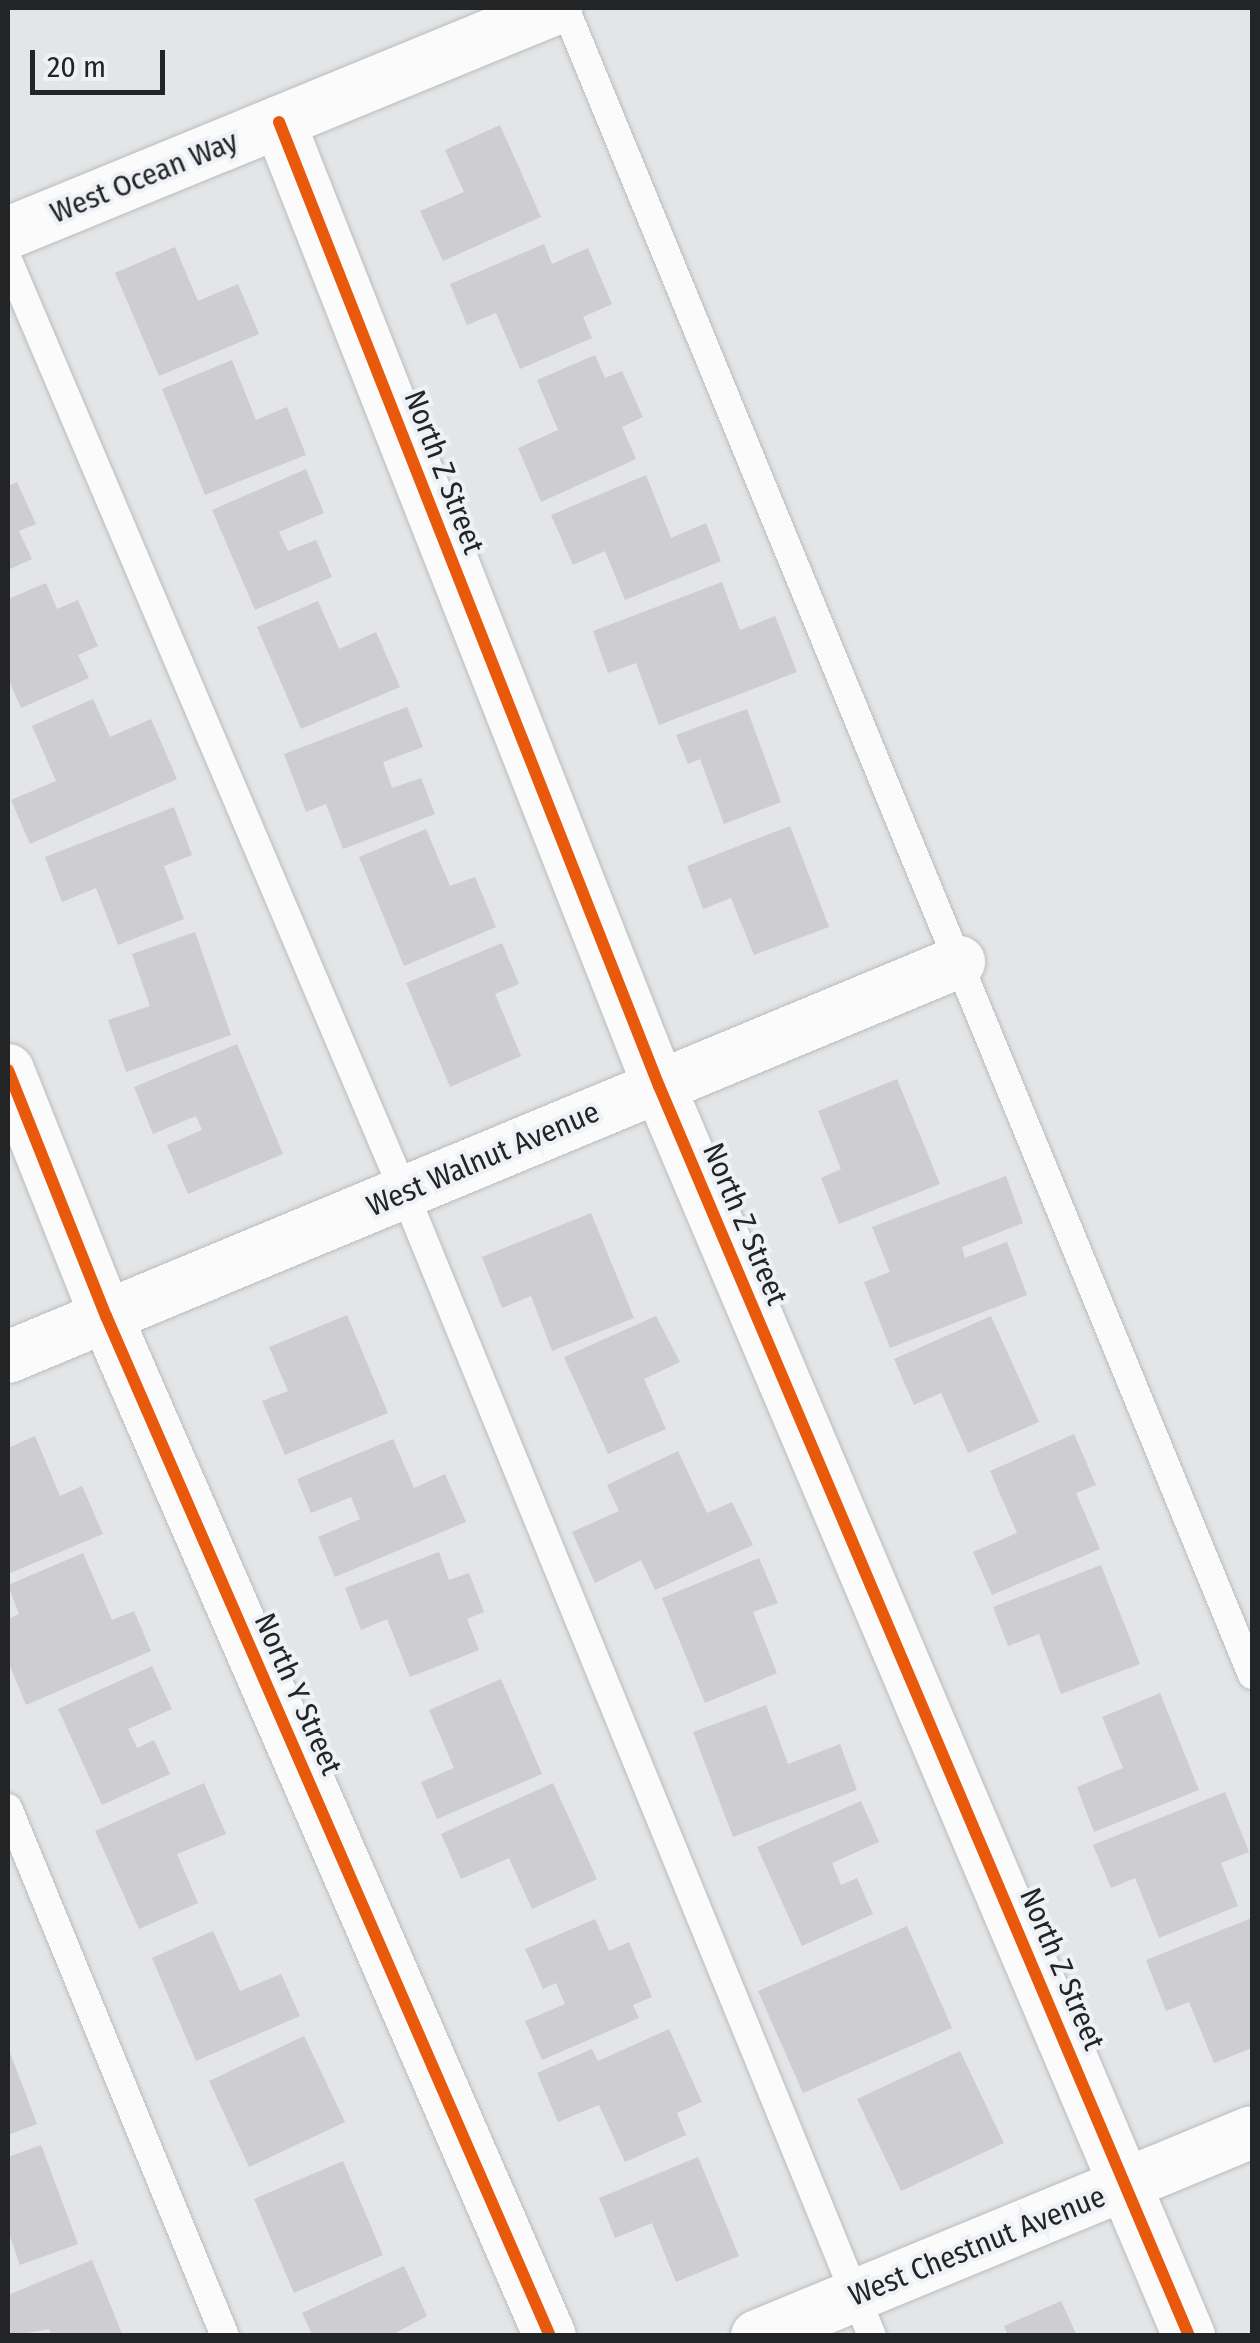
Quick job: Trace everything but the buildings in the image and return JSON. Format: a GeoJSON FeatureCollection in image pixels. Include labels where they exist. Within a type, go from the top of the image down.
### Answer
{"type":"FeatureCollection","features":[{"type":"Feature","properties":{"kind":"street","name":"West Ocean Way"},"geometry":{"type":"LineString","coordinates":[[8,233],[558,8]]}},
{"type":"Feature","properties":{"kind":"street","name":"North Z Street"},"geometry":{"type":"LineString","coordinates":[[280,122],[660,1086],[1188,2336]]}},
{"type":"Feature","properties":{"kind":"street","name":"West Walnut Avenue"},"geometry":{"type":"LineString","coordinates":[[8,1356],[959,962]]}},
{"type":"Feature","properties":{"kind":"street","name":"North Y Street"},"geometry":{"type":"LineString","coordinates":[[8,1070],[106,1316],[550,2336]]}},
{"type":"Feature","properties":{"kind":"street","name":"West Chestnut Avenue"},"geometry":{"type":"LineString","coordinates":[[757,2336],[864,2315],[1126,2185],[1252,2132]]}},
{"type":"Feature","properties":{"kind":"lane"},"geometry":{"type":"LineString","coordinates":[[565,8],[1252,1675]]}},
{"type":"Feature","properties":{"kind":"lane"},"geometry":{"type":"LineString","coordinates":[[8,260],[404,1192],[864,2315]]}},
{"type":"Feature","properties":{"kind":"lane"},"geometry":{"type":"LineString","coordinates":[[8,1808],[225,2336]]}},
{"type":"Feature","properties":{"kind":"cycle path"},"geometry":{"type":"LineString","coordinates":[[279,122],[659,1086],[1189,2336]]}},
{"type":"Feature","properties":{"kind":"cycle path"},"geometry":{"type":"LineString","coordinates":[[8,1070],[106,1316],[550,2336]]}}]}
